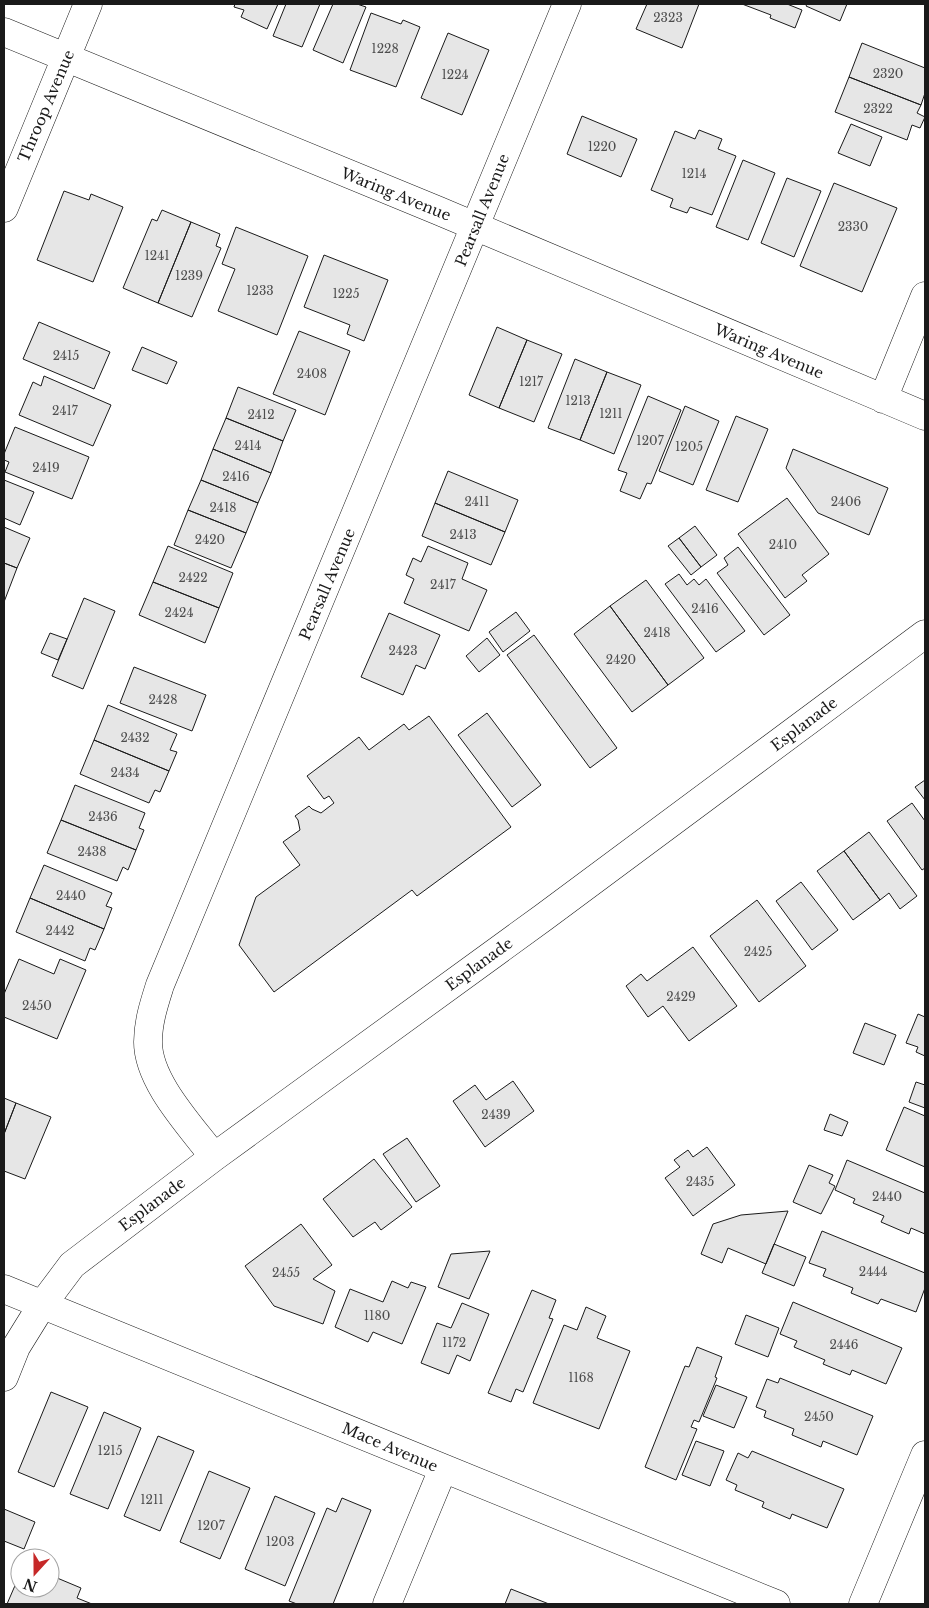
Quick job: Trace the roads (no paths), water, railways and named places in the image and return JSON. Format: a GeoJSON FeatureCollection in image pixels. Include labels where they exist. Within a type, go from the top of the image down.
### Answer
{"type":"FeatureCollection","features":[{"type":"Feature","properties":{"kind":"street","name":"Throop Avenue"},"geometry":{"type":"LineString","coordinates":[[4,208],[88,4]]}},
{"type":"Feature","properties":{"kind":"street","name":"Pearsall Avenue"},"geometry":{"type":"LineString","coordinates":[[214,1157],[164,1090],[152,1066],[148,1043],[150,1018],[160,985],[567,4]]}},
{"type":"Feature","properties":{"kind":"street","name":"Waring Avenue"},"geometry":{"type":"LineString","coordinates":[[4,32],[925,416]]}},
{"type":"Feature","properties":{"kind":"street"},"geometry":{"type":"LineString","coordinates":[[883,399],[925,296]]}},
{"type":"Feature","properties":{"kind":"street","name":"Esplanade"},"geometry":{"type":"LineString","coordinates":[[42,1305],[72,1265],[214,1157],[552,911],[925,634]]}},
{"type":"Feature","properties":{"kind":"street","name":"Mace Avenue"},"geometry":{"type":"LineString","coordinates":[[4,1289],[776,1604]]}},
{"type":"Feature","properties":{"kind":"street"},"geometry":{"type":"LineString","coordinates":[[4,1377],[16,1347],[42,1305]]}},
{"type":"Feature","properties":{"kind":"street"},"geometry":{"type":"LineString","coordinates":[[863,1604],[925,1455]]}},
{"type":"Feature","properties":{"kind":"street"},"geometry":{"type":"LineString","coordinates":[[387,1604],[443,1469]]}}]}
